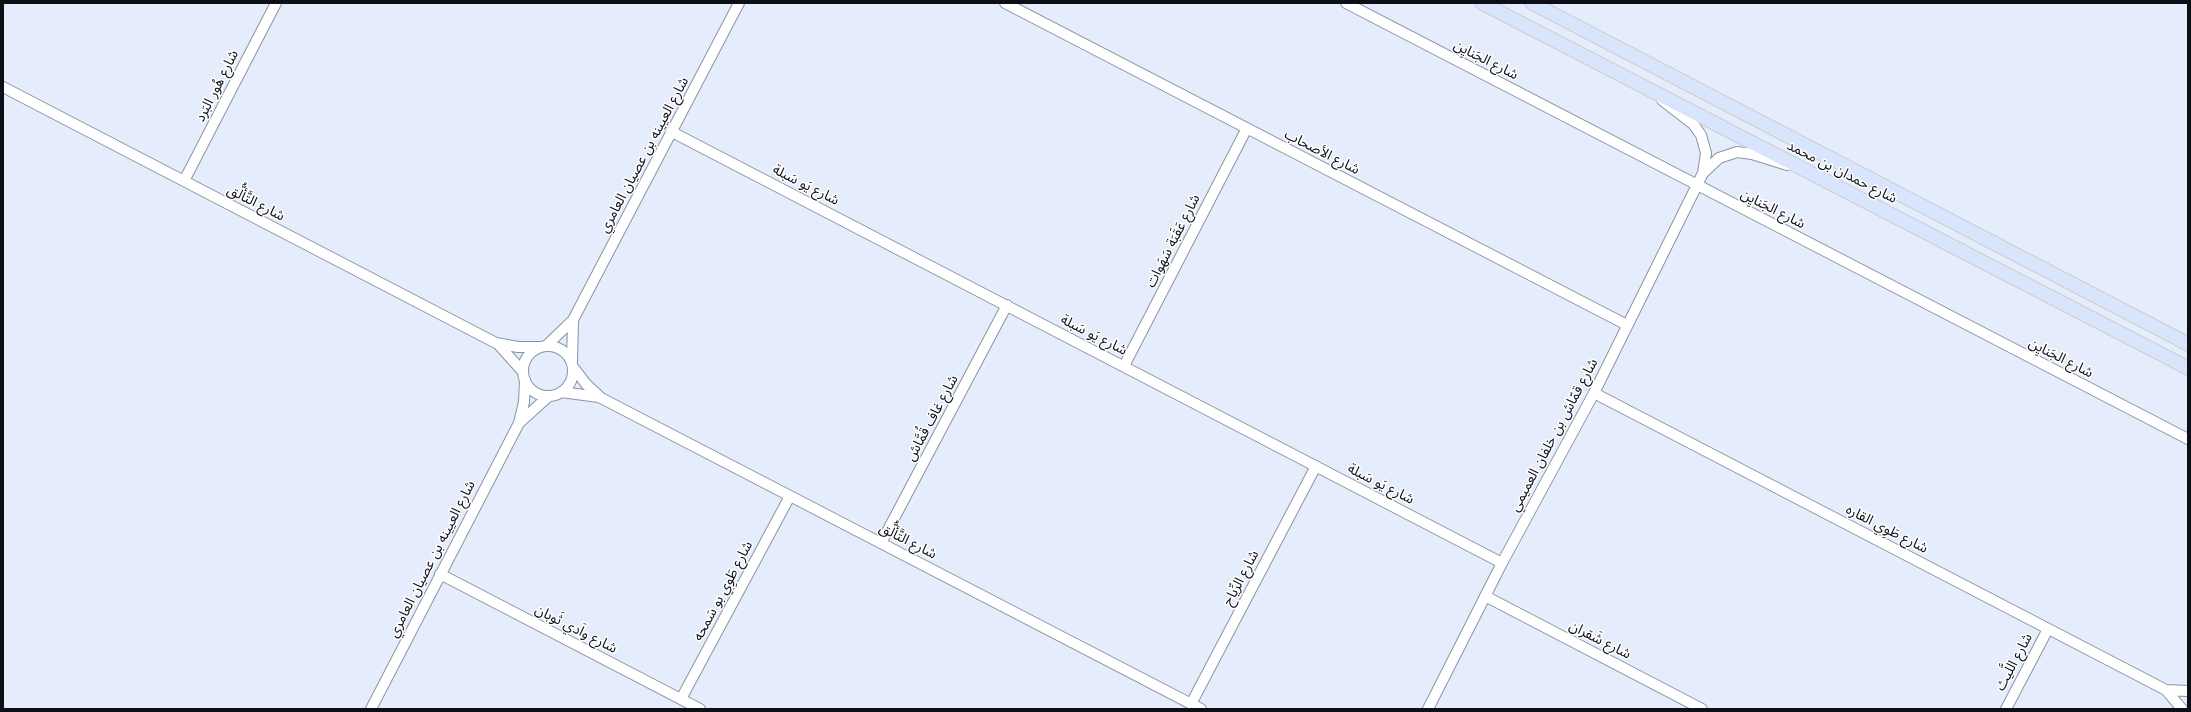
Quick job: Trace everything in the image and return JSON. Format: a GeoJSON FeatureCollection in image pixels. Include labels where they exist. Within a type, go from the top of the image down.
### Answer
{"type":"FeatureCollection","features":[{"type":"Feature","properties":{"kind":"main road","name":"شارع حمدان بن محمد"},"geometry":{"type":"LineString","coordinates":[[1482,3],[2188,368]]}},
{"type":"Feature","properties":{"kind":"main road","name":"شارع حمدان بن محمد"},"geometry":{"type":"LineString","coordinates":[[1532,3],[2188,344]]}},
{"type":"Feature","properties":{"kind":"street","name":"شارع هُور البَرد"},"geometry":{"type":"LineString","coordinates":[[184,181],[276,3]]}},
{"type":"Feature","properties":{"kind":"street","name":"شارع العيينه بن عصيان العامري"},"geometry":{"type":"LineString","coordinates":[[543,346],[574,320],[739,3]]}},
{"type":"Feature","properties":{"kind":"street","name":"شارع الأصحاب"},"geometry":{"type":"LineString","coordinates":[[1006,3],[1626,325]]}},
{"type":"Feature","properties":{"kind":"street","name":"شارع الجَنايِن"},"geometry":{"type":"LineString","coordinates":[[1346,3],[2188,440]]}},
{"type":"Feature","properties":{"kind":"street","name":"شارع التَّألُّق"},"geometry":{"type":"LineString","coordinates":[[3,87],[496,343],[518,347],[543,346]]}},
{"type":"Feature","properties":{"kind":"street","name":"شارع قمّاش بن خلفان العميمي"},"geometry":{"type":"LineString","coordinates":[[1654,92],[1693,124],[1702,135],[1706,153],[1703,173]]}},
{"type":"Feature","properties":{"kind":"street","name":"شارع عَقَبَة سَهَوات"},"geometry":{"type":"LineString","coordinates":[[1124,366],[1247,128]]}},
{"type":"Feature","properties":{"kind":"street","name":"شارع يَو سَبلة"},"geometry":{"type":"LineString","coordinates":[[672,132],[1502,563]]}},
{"type":"Feature","properties":{"kind":"street","name":"شارع قمّاش بن خلفان العميمي"},"geometry":{"type":"LineString","coordinates":[[1428,709],[1502,563],[1594,393],[1626,325],[1703,173],[1719,158],[1738,152],[1752,154],[1804,170]]}},
{"type":"Feature","properties":{"kind":"street","name":"شارع غاف قُمَّاش"},"geometry":{"type":"LineString","coordinates":[[881,543],[1007,306]]}},
{"type":"Feature","properties":{"kind":"street","name":"شارع العيينه بن عصيان العامري"},"geometry":{"type":"LineString","coordinates":[[572,365],[574,320]]}},
{"type":"Feature","properties":{"kind":"street","name":"شارع التَّألُّق"},"geometry":{"type":"LineString","coordinates":[[496,343],[524,376]]}},
{"type":"Feature","properties":{"kind":"street"},"geometry":{"type":"LineString","coordinates":[[543,346],[562,350],[572,365],[569,384],[561,392],[549,396],[537,393],[524,376],[524,366],[529,354],[543,346]]}},
{"type":"Feature","properties":{"kind":"street","name":"شارع التَّألُّق"},"geometry":{"type":"LineString","coordinates":[[572,365],[586,384],[601,398]]}},
{"type":"Feature","properties":{"kind":"street","name":"شارع العيينه بن عصيان العامري"},"geometry":{"type":"LineString","coordinates":[[371,709],[519,423],[524,402],[524,376]]}},
{"type":"Feature","properties":{"kind":"street","name":"شارع التَّألُّق"},"geometry":{"type":"LineString","coordinates":[[561,392],[581,393],[601,398],[1201,709]]}},
{"type":"Feature","properties":{"kind":"street","name":"شارع طَوِي القاره"},"geometry":{"type":"LineString","coordinates":[[1594,393],[2166,690],[2183,709]]}},
{"type":"Feature","properties":{"kind":"street","name":"شارع العيينه بن عصيان العامري"},"geometry":{"type":"LineString","coordinates":[[519,423],[549,396]]}},
{"type":"Feature","properties":{"kind":"street","name":"شارع الرِّياح"},"geometry":{"type":"LineString","coordinates":[[1191,704],[1316,466]]}},
{"type":"Feature","properties":{"kind":"street","name":"شارع طَوِي بو سَمحه"},"geometry":{"type":"LineString","coordinates":[[681,699],[790,496]]}},
{"type":"Feature","properties":{"kind":"street","name":"شارع واَدي ثَوبان"},"geometry":{"type":"LineString","coordinates":[[440,574],[700,709]]}},
{"type":"Feature","properties":{"kind":"street","name":"شارع شَقران"},"geometry":{"type":"LineString","coordinates":[[1485,596],[1702,709]]}},
{"type":"Feature","properties":{"kind":"street","name":"شارع اللَّيث"},"geometry":{"type":"LineString","coordinates":[[2006,709],[2048,629]]}},
{"type":"Feature","properties":{"kind":"street","name":"شارع طَوِي القاره"},"geometry":{"type":"LineString","coordinates":[[2166,690],[2188,691]]}},
{"type":"Feature","properties":{"kind":"street"},"geometry":{"type":"LineString","coordinates":[[2183,709],[2188,696]]}}]}
